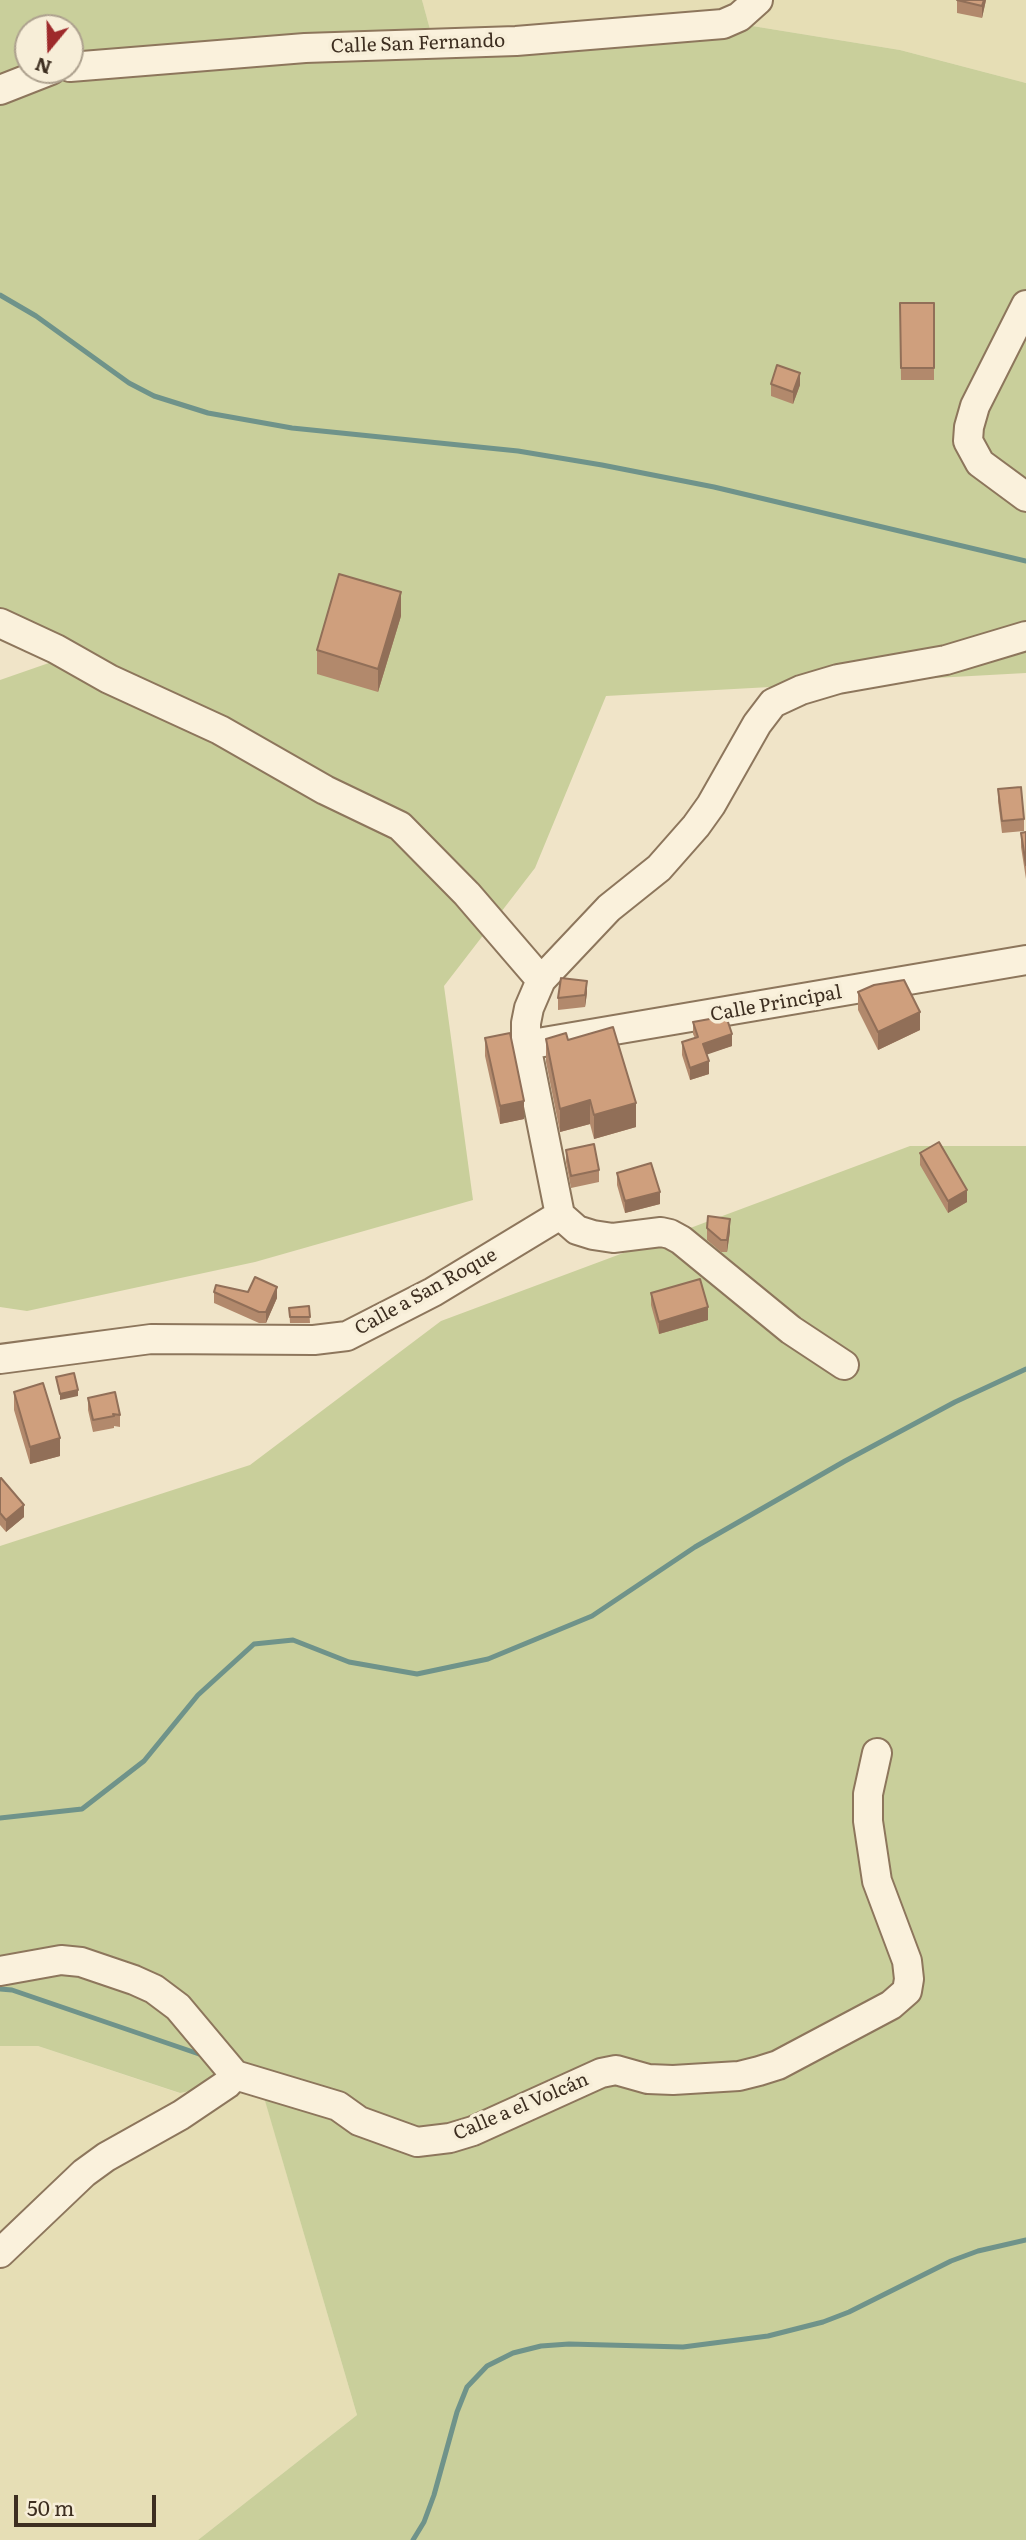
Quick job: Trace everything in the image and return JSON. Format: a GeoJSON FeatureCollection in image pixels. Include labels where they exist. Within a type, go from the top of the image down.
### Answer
{"type":"FeatureCollection","features":[{"type":"Feature","properties":{"kind":"street","name":"Calle San Fernando"},"geometry":{"type":"LineString","coordinates":[[84,67],[304,48],[516,41],[723,24],[740,17],[758,0]]}},
{"type":"Feature","properties":{"kind":"street"},"geometry":{"type":"LineString","coordinates":[[1026,305],[975,406],[968,441],[980,463],[1026,497]]}},
{"type":"Feature","properties":{"kind":"street"},"geometry":{"type":"LineString","coordinates":[[0,623],[56,649],[109,679],[220,730],[326,790],[400,826],[459,886],[541,979]]}},
{"type":"Feature","properties":{"kind":"street"},"geometry":{"type":"LineString","coordinates":[[844,1365],[791,1330],[681,1240],[670,1234],[660,1232],[614,1238],[593,1235],[577,1230],[560,1215],[526,1045],[528,1015],[541,979],[609,908],[659,868],[696,826],[757,724],[774,703],[801,690],[838,679],[946,660],[1026,636]]}},
{"type":"Feature","properties":{"kind":"street","name":"Calle Principal"},"geometry":{"type":"LineString","coordinates":[[526,1045],[1026,960]]}},
{"type":"Feature","properties":{"kind":"street","name":"Calle a San Roque"},"geometry":{"type":"LineString","coordinates":[[0,1359],[151,1339],[314,1340],[347,1336],[433,1292],[560,1215]]}},
{"type":"Feature","properties":{"kind":"street","name":"Calle a el Volcán"},"geometry":{"type":"LineString","coordinates":[[235,2075],[338,2106],[359,2121],[404,2139],[427,2141],[473,2131],[601,2073],[616,2070],[648,2079],[673,2080],[739,2076],[778,2066],[891,2005],[907,1991],[907,1961],[877,1881],[868,1821],[868,1794],[877,1753]]}},
{"type":"Feature","properties":{"kind":"street"},"geometry":{"type":"LineString","coordinates":[[0,1971],[61,1960],[80,1962],[134,1980],[154,1989],[178,2007],[235,2075],[227,2084],[181,2115],[106,2157],[84,2173],[0,2253]]}},
{"type":"Feature","properties":{"kind":"shaded area"},"geometry":{"type":"Polygon","coordinates":[[[422,0],[1026,0],[1026,83],[900,50],[703,18],[437,55],[422,0]]]}},
{"type":"Feature","properties":{"kind":"shaded area"},"geometry":{"type":"Polygon","coordinates":[[[0,2046],[38,2046],[179,2093],[258,2076],[357,2415],[198,2540],[0,2540],[0,2046]]]}},
{"type":"Feature","properties":{"kind":"green space"},"geometry":{"type":"Polygon","coordinates":[[[0,0],[422,0],[437,55],[703,18],[900,50],[1026,83],[1026,673],[606,696],[535,868],[444,986],[473,1200],[255,1262],[27,1311],[0,1307],[0,680],[69,656],[0,624],[0,0]]]}},
{"type":"Feature","properties":{"kind":"green space"},"geometry":{"type":"Polygon","coordinates":[[[910,1146],[1026,1146],[1026,2540],[198,2540],[357,2415],[258,2077],[180,2093],[38,2046],[0,2046],[0,1546],[250,1465],[441,1321],[910,1146]]]}},
{"type":"Feature","properties":{"kind":"building"},"geometry":{"type":"Polygon","coordinates":[[[957,0],[984,0],[982,6],[957,0]]]}},
{"type":"Feature","properties":{"kind":"building"},"geometry":{"type":"Polygon","coordinates":[[[900,303],[934,303],[934,368],[901,368],[900,303]]]}},
{"type":"Feature","properties":{"kind":"building"},"geometry":{"type":"Polygon","coordinates":[[[777,365],[800,373],[793,392],[771,384],[777,365]]]}},
{"type":"Feature","properties":{"kind":"building"},"geometry":{"type":"Polygon","coordinates":[[[339,574],[401,592],[378,669],[317,650],[339,574]]]}},
{"type":"Feature","properties":{"kind":"building"},"geometry":{"type":"Polygon","coordinates":[[[1021,787],[1024,819],[1002,821],[998,789],[1021,787]]]}},
{"type":"Feature","properties":{"kind":"building"},"geometry":{"type":"Polygon","coordinates":[[[1026,832],[1026,865],[1021,833],[1026,832]]]}},
{"type":"Feature","properties":{"kind":"building"},"geometry":{"type":"Polygon","coordinates":[[[561,978],[587,981],[585,995],[558,998],[561,978]]]}},
{"type":"Feature","properties":{"kind":"building"},"geometry":{"type":"Polygon","coordinates":[[[904,980],[920,1012],[878,1032],[858,992],[874,985],[904,980]]]}},
{"type":"Feature","properties":{"kind":"building"},"geometry":{"type":"Polygon","coordinates":[[[726,1016],[732,1034],[703,1044],[709,1061],[690,1068],[682,1042],[698,1037],[693,1022],[726,1016]]]}},
{"type":"Feature","properties":{"kind":"building"},"geometry":{"type":"Polygon","coordinates":[[[613,1027],[636,1103],[594,1115],[590,1100],[560,1109],[546,1039],[566,1033],[568,1040],[613,1027]]]}},
{"type":"Feature","properties":{"kind":"building"},"geometry":{"type":"Polygon","coordinates":[[[510,1033],[524,1101],[500,1106],[485,1038],[510,1033]]]}},
{"type":"Feature","properties":{"kind":"building"},"geometry":{"type":"Polygon","coordinates":[[[939,1142],[967,1190],[948,1201],[920,1153],[939,1142]]]}},
{"type":"Feature","properties":{"kind":"building"},"geometry":{"type":"Polygon","coordinates":[[[594,1144],[599,1170],[571,1176],[566,1150],[594,1144]]]}},
{"type":"Feature","properties":{"kind":"building"},"geometry":{"type":"Polygon","coordinates":[[[651,1163],[660,1192],[625,1201],[617,1173],[651,1163]]]}},
{"type":"Feature","properties":{"kind":"building"},"geometry":{"type":"Polygon","coordinates":[[[708,1216],[730,1219],[727,1240],[721,1240],[707,1228],[708,1216]]]}},
{"type":"Feature","properties":{"kind":"building"},"geometry":{"type":"Polygon","coordinates":[[[255,1277],[277,1287],[266,1312],[259,1312],[214,1292],[216,1285],[248,1292],[255,1277]]]}},
{"type":"Feature","properties":{"kind":"building"},"geometry":{"type":"Polygon","coordinates":[[[700,1279],[708,1307],[659,1322],[651,1293],[700,1279]]]}},
{"type":"Feature","properties":{"kind":"building"},"geometry":{"type":"Polygon","coordinates":[[[309,1306],[310,1317],[290,1317],[289,1308],[309,1306]]]}},
{"type":"Feature","properties":{"kind":"building"},"geometry":{"type":"Polygon","coordinates":[[[74,1373],[78,1390],[60,1394],[56,1377],[74,1373]]]}},
{"type":"Feature","properties":{"kind":"building"},"geometry":{"type":"Polygon","coordinates":[[[43,1383],[60,1438],[30,1447],[14,1392],[43,1383]]]}},
{"type":"Feature","properties":{"kind":"building"},"geometry":{"type":"Polygon","coordinates":[[[115,1392],[120,1415],[113,1414],[114,1416],[93,1420],[88,1398],[115,1392]]]}},
{"type":"Feature","properties":{"kind":"building"},"geometry":{"type":"Polygon","coordinates":[[[1,1478],[24,1505],[6,1520],[0,1513],[1,1478]]]}},
{"type":"Feature","properties":{"kind":"waterway"},"geometry":{"type":"LineString","coordinates":[[0,295],[36,316],[129,383],[154,396],[208,413],[292,428],[518,451],[602,465],[714,487],[1026,561]]}},
{"type":"Feature","properties":{"kind":"waterway"},"geometry":{"type":"LineString","coordinates":[[0,1818],[82,1809],[144,1761],[198,1695],[254,1644],[293,1640],[349,1662],[417,1674],[488,1659],[592,1616],[695,1547],[845,1461],[955,1402],[1026,1369]]}},
{"type":"Feature","properties":{"kind":"waterway"},"geometry":{"type":"LineString","coordinates":[[0,1989],[12,1990],[202,2055]]}},
{"type":"Feature","properties":{"kind":"waterway"},"geometry":{"type":"LineString","coordinates":[[413,2540],[424,2522],[434,2495],[457,2412],[467,2387],[487,2366],[513,2353],[541,2346],[569,2344],[683,2347],[768,2336],[823,2322],[849,2312],[951,2261],[978,2251],[1026,2240]]}}]}
